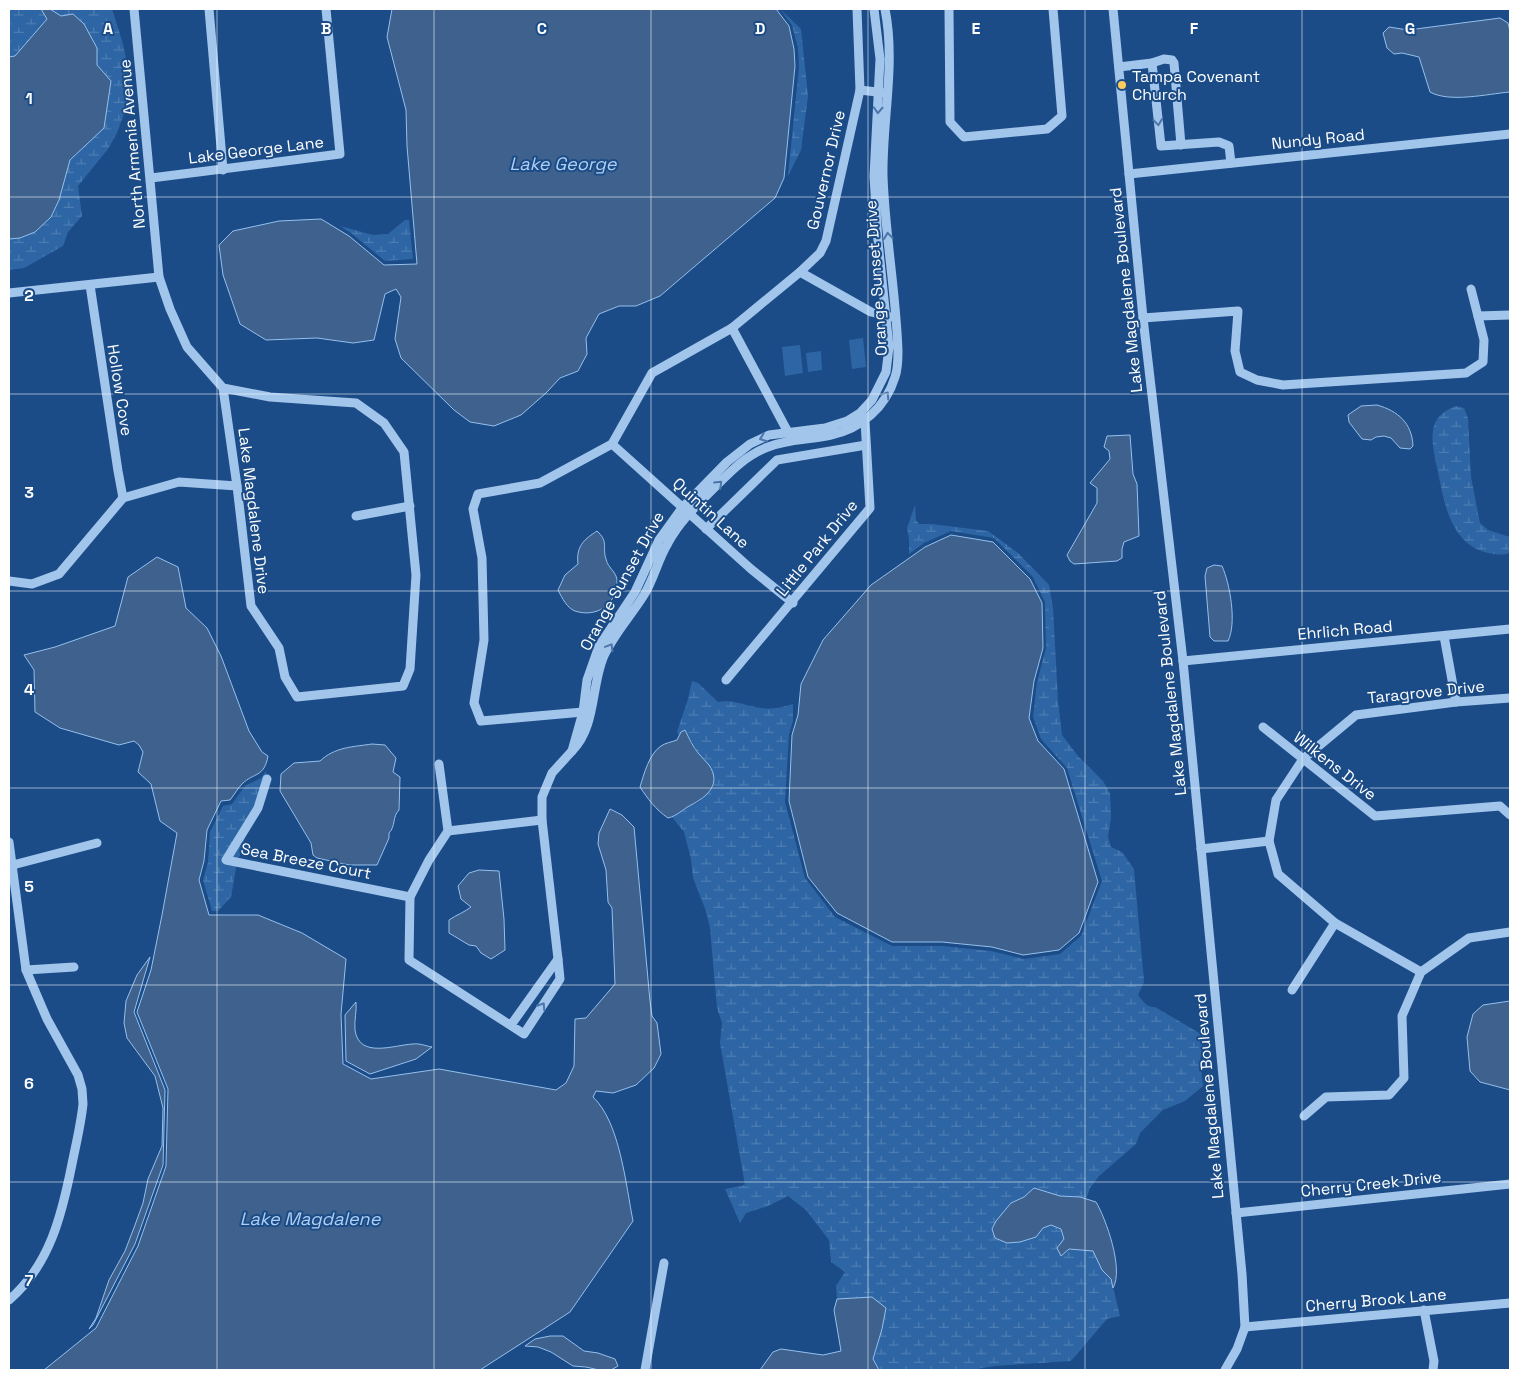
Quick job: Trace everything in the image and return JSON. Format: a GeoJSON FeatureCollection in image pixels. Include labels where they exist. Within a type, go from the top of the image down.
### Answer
{"type":"FeatureCollection","features":[{"type":"Feature","properties":{"kind":"street","name":"North Armenia Avenue"},"geometry":{"type":"LineString","coordinates":[[134,9],[160,277]]}},
{"type":"Feature","properties":{"kind":"street"},"geometry":{"type":"LineString","coordinates":[[209,9],[223,170]]}},
{"type":"Feature","properties":{"kind":"street","name":"Lake George Lane"},"geometry":{"type":"LineString","coordinates":[[151,178],[340,154],[326,9]]}},
{"type":"Feature","properties":{"kind":"street","name":"Gouvernor Drive"},"geometry":{"type":"LineString","coordinates":[[612,444],[652,373],[732,328],[820,253],[826,241],[860,90],[857,9]]}},
{"type":"Feature","properties":{"kind":"street","name":"Orange Sunset Drive"},"geometry":{"type":"LineString","coordinates":[[874,9],[883,92]]}},
{"type":"Feature","properties":{"kind":"street","name":"Orange Sunset Drive"},"geometry":{"type":"LineString","coordinates":[[448,831],[429,860],[410,897],[409,960],[524,1034],[560,979],[542,820],[542,797],[552,773],[579,742],[587,713],[587,680],[599,646],[635,592],[659,540],[727,462],[750,444],[769,435],[790,436],[825,428],[874,412],[890,390],[896,376],[898,351],[891,317],[883,175],[883,92],[888,36],[885,9]]}},
{"type":"Feature","properties":{"kind":"street"},"geometry":{"type":"LineString","coordinates":[[949,9],[950,122],[964,137],[1047,129],[1062,116],[1053,9]]}},
{"type":"Feature","properties":{"kind":"street","name":"Lake Magdalene Boulevard"},"geometry":{"type":"LineString","coordinates":[[1113,9],[1143,318],[1183,661],[1236,1212],[1245,1327],[1237,1349],[1224,1370]]}},
{"type":"Feature","properties":{"kind":"street"},"geometry":{"type":"LineString","coordinates":[[1119,67],[1152,63],[1164,59],[1172,60],[1174,63],[1182,145]]}},
{"type":"Feature","properties":{"kind":"street"},"geometry":{"type":"LineString","coordinates":[[1152,63],[1161,146],[1219,142],[1229,146],[1232,163]]}},
{"type":"Feature","properties":{"kind":"street"},"geometry":{"type":"LineString","coordinates":[[860,90],[883,92]]}},
{"type":"Feature","properties":{"kind":"street","name":"Nundy Road"},"geometry":{"type":"LineString","coordinates":[[1129,174],[1510,134]]}},
{"type":"Feature","properties":{"kind":"street"},"geometry":{"type":"LineString","coordinates":[[800,272],[871,312],[891,317]]}},
{"type":"Feature","properties":{"kind":"street"},"geometry":{"type":"LineString","coordinates":[[9,293],[160,277],[170,310],[187,346],[223,388]]}},
{"type":"Feature","properties":{"kind":"street","name":"Hollow Cove"},"geometry":{"type":"LineString","coordinates":[[90,285],[123,498]]}},
{"type":"Feature","properties":{"kind":"street"},"geometry":{"type":"LineString","coordinates":[[1143,318],[1238,311],[1235,351],[1240,372],[1257,380],[1283,386],[1466,373],[1483,362],[1484,340],[1472,290]]}},
{"type":"Feature","properties":{"kind":"street"},"geometry":{"type":"LineString","coordinates":[[1478,316],[1510,315]]}},
{"type":"Feature","properties":{"kind":"street"},"geometry":{"type":"LineString","coordinates":[[732,328],[790,436]]}},
{"type":"Feature","properties":{"kind":"street","name":"Lake Magdalene Drive"},"geometry":{"type":"LineString","coordinates":[[223,388],[270,397],[356,403],[384,423],[404,452],[416,575],[410,669],[403,686],[297,697],[285,677],[279,648],[251,606],[237,486],[223,388]]}},
{"type":"Feature","properties":{"kind":"street","name":"Little Park Drive"},"geometry":{"type":"LineString","coordinates":[[726,680],[870,508],[863,417]]}},
{"type":"Feature","properties":{"kind":"street"},"geometry":{"type":"LineString","coordinates":[[587,713],[481,721],[474,703],[484,640],[482,558],[474,509],[478,494],[540,483],[612,444]]}},
{"type":"Feature","properties":{"kind":"street","name":"Quintin Lane"},"geometry":{"type":"LineString","coordinates":[[612,444],[751,569],[793,602]]}},
{"type":"Feature","properties":{"kind":"street"},"geometry":{"type":"LineString","coordinates":[[706,529],[776,460],[866,445]]}},
{"type":"Feature","properties":{"kind":"street"},"geometry":{"type":"LineString","coordinates":[[9,581],[32,584],[58,574],[123,498],[179,482],[237,486]]}},
{"type":"Feature","properties":{"kind":"street"},"geometry":{"type":"LineString","coordinates":[[356,516],[410,506]]}},
{"type":"Feature","properties":{"kind":"street","name":"Ehrlich Road"},"geometry":{"type":"LineString","coordinates":[[1183,661],[1510,629]]}},
{"type":"Feature","properties":{"kind":"street"},"geometry":{"type":"LineString","coordinates":[[1444,636],[1456,702]]}},
{"type":"Feature","properties":{"kind":"street","name":"Taragrove Drive"},"geometry":{"type":"LineString","coordinates":[[1421,972],[1335,923],[1278,874],[1269,842],[1276,800],[1303,760],[1356,714],[1456,702],[1510,698]]}},
{"type":"Feature","properties":{"kind":"street","name":"Wilkens Drive"},"geometry":{"type":"LineString","coordinates":[[1263,727],[1375,816],[1500,806],[1510,815]]}},
{"type":"Feature","properties":{"kind":"street"},"geometry":{"type":"LineString","coordinates":[[439,764],[448,831],[542,820]]}},
{"type":"Feature","properties":{"kind":"street","name":"Sea Breeze Court"},"geometry":{"type":"LineString","coordinates":[[267,779],[258,808],[226,860],[410,897]]}},
{"type":"Feature","properties":{"kind":"street"},"geometry":{"type":"LineString","coordinates":[[9,842],[26,970],[46,1019],[78,1075],[83,1104],[65,1200],[55,1234],[28,1281],[9,1300]]}},
{"type":"Feature","properties":{"kind":"street"},"geometry":{"type":"LineString","coordinates":[[1201,849],[1269,842]]}},
{"type":"Feature","properties":{"kind":"street"},"geometry":{"type":"LineString","coordinates":[[11,865],[97,844]]}},
{"type":"Feature","properties":{"kind":"street"},"geometry":{"type":"LineString","coordinates":[[1292,990],[1335,923]]}},
{"type":"Feature","properties":{"kind":"street"},"geometry":{"type":"LineString","coordinates":[[1304,1116],[1326,1097],[1389,1095],[1404,1078],[1402,1016],[1421,972],[1469,938],[1510,932]]}},
{"type":"Feature","properties":{"kind":"street"},"geometry":{"type":"LineString","coordinates":[[511,1025],[558,959]]}},
{"type":"Feature","properties":{"kind":"street"},"geometry":{"type":"LineString","coordinates":[[26,970],[74,967]]}},
{"type":"Feature","properties":{"kind":"street","name":"Cherry Creek Drive"},"geometry":{"type":"LineString","coordinates":[[1236,1212],[1510,1184]]}},
{"type":"Feature","properties":{"kind":"street"},"geometry":{"type":"LineString","coordinates":[[645,1370],[664,1263]]}},
{"type":"Feature","properties":{"kind":"street","name":"Cherry Brook Lane"},"geometry":{"type":"LineString","coordinates":[[1245,1327],[1510,1303]]}},
{"type":"Feature","properties":{"kind":"street"},"geometry":{"type":"LineString","coordinates":[[1424,1310],[1434,1361],[1433,1370]]}},
{"type":"Feature","properties":{"kind":"green space"},"geometry":{"type":"Polygon","coordinates":[[[9,9],[112,9],[123,44],[130,77],[130,97],[117,133],[108,149],[78,186],[82,216],[68,232],[63,246],[24,268],[9,270],[9,9]]]}},
{"type":"Feature","properties":{"kind":"green space"},"geometry":{"type":"Polygon","coordinates":[[[780,9],[801,29],[808,96],[801,150],[788,176],[799,67],[798,48],[792,25],[780,9]]]}},
{"type":"Feature","properties":{"kind":"green space"},"geometry":{"type":"Polygon","coordinates":[[[405,220],[409,220],[413,259],[385,261],[340,226],[373,235],[388,234],[405,220]]]}},
{"type":"Feature","properties":{"kind":"green space"},"geometry":{"type":"Polygon","coordinates":[[[863,338],[866,367],[852,369],[849,340],[863,338]]]}},
{"type":"Feature","properties":{"kind":"green space"},"geometry":{"type":"Polygon","coordinates":[[[800,345],[803,373],[785,376],[782,347],[800,345]]]}},
{"type":"Feature","properties":{"kind":"green space"},"geometry":{"type":"Polygon","coordinates":[[[821,351],[822,370],[808,372],[806,353],[821,351]]]}},
{"type":"Feature","properties":{"kind":"green space"},"geometry":{"type":"Polygon","coordinates":[[[1456,406],[1464,408],[1468,418],[1471,477],[1480,523],[1488,530],[1510,537],[1510,553],[1494,554],[1473,547],[1463,539],[1450,519],[1434,455],[1433,431],[1435,422],[1440,416],[1445,411],[1456,406]]]}},
{"type":"Feature","properties":{"kind":"green space"},"geometry":{"type":"Polygon","coordinates":[[[915,505],[916,520],[919,524],[988,531],[1018,553],[1049,585],[1053,608],[1058,701],[1062,735],[1078,756],[1103,781],[1110,793],[1111,818],[1108,837],[1111,847],[1122,852],[1134,869],[1144,982],[1138,995],[1147,1005],[1155,1007],[1201,1034],[1200,1062],[1203,1086],[1185,1101],[1163,1110],[1140,1133],[1136,1144],[1099,1176],[1090,1188],[1086,1199],[1060,1196],[1034,1188],[1024,1197],[1011,1203],[995,1238],[1007,1243],[1020,1242],[1036,1237],[1042,1228],[1051,1225],[1061,1229],[1064,1239],[1061,1255],[1069,1249],[1093,1251],[1102,1270],[1111,1279],[1120,1316],[1107,1319],[1071,1361],[994,1366],[972,1370],[879,1370],[873,1359],[882,1329],[872,1297],[837,1299],[836,1286],[845,1272],[831,1262],[829,1240],[806,1210],[788,1196],[768,1206],[746,1213],[740,1223],[725,1189],[745,1185],[720,1043],[722,1023],[717,1008],[710,928],[706,911],[693,878],[691,859],[684,832],[672,817],[691,805],[698,803],[713,787],[714,778],[710,767],[698,752],[685,730],[679,735],[677,732],[692,681],[698,683],[718,702],[734,702],[769,709],[793,704],[793,721],[789,734],[785,802],[805,878],[835,917],[892,946],[942,946],[991,951],[1024,959],[1060,954],[1081,936],[1102,881],[1067,768],[1041,739],[1033,717],[1037,682],[1046,648],[1045,602],[1033,577],[994,538],[951,531],[924,543],[909,554],[907,528],[915,505]]]}},
{"type":"Feature","properties":{"kind":"green space"},"geometry":{"type":"Polygon","coordinates":[[[266,771],[268,784],[247,829],[236,868],[231,897],[218,911],[212,911],[203,880],[208,862],[210,832],[223,806],[232,804],[245,786],[261,778],[266,771]]]}},
{"type":"Feature","properties":{"kind":"water"},"geometry":{"type":"Polygon","coordinates":[[[41,9],[50,9],[61,16],[73,14],[84,24],[97,48],[97,65],[111,81],[104,128],[70,160],[59,200],[51,217],[35,232],[20,238],[9,239],[9,57],[15,56],[47,19],[41,9]]]}},
{"type":"Feature","properties":{"kind":"water","name":"Lake George"},"geometry":{"type":"Polygon","coordinates":[[[392,9],[776,9],[789,26],[794,49],[795,66],[784,178],[775,198],[660,296],[636,306],[619,306],[599,314],[586,338],[587,354],[578,371],[560,378],[521,415],[494,426],[470,422],[454,410],[401,358],[395,339],[401,297],[396,289],[385,294],[374,340],[353,343],[317,338],[266,340],[240,324],[223,275],[219,245],[233,231],[279,221],[321,219],[349,236],[384,265],[417,264],[407,146],[406,110],[387,37],[392,9]]]}},
{"type":"Feature","properties":{"kind":"water"},"geometry":{"type":"Polygon","coordinates":[[[1500,18],[1508,23],[1510,31],[1510,92],[1480,96],[1448,97],[1430,92],[1419,57],[1402,53],[1394,54],[1387,48],[1383,33],[1389,27],[1408,30],[1500,18]]]}},
{"type":"Feature","properties":{"kind":"water"},"geometry":{"type":"Polygon","coordinates":[[[1377,405],[1397,415],[1407,425],[1413,446],[1410,449],[1400,448],[1391,438],[1384,436],[1371,440],[1362,439],[1349,422],[1348,415],[1361,406],[1377,405]]]}},
{"type":"Feature","properties":{"kind":"water"},"geometry":{"type":"Polygon","coordinates":[[[1130,435],[1133,474],[1137,484],[1139,536],[1124,542],[1122,558],[1117,561],[1074,564],[1067,555],[1097,503],[1097,488],[1090,483],[1110,459],[1109,451],[1104,447],[1107,436],[1130,435]]]}},
{"type":"Feature","properties":{"kind":"water"},"geometry":{"type":"Polygon","coordinates":[[[597,531],[603,538],[607,562],[617,579],[616,591],[613,598],[604,608],[590,613],[583,613],[572,610],[558,590],[565,575],[578,564],[579,548],[597,531]]]}},
{"type":"Feature","properties":{"kind":"water"},"geometry":{"type":"Polygon","coordinates":[[[951,535],[993,542],[1030,579],[1042,603],[1043,648],[1034,681],[1029,718],[1038,741],[1064,769],[1098,882],[1079,933],[1059,950],[1023,955],[992,947],[942,942],[892,942],[837,913],[808,877],[789,801],[792,735],[798,715],[801,684],[823,640],[871,585],[925,547],[951,535]]]}},
{"type":"Feature","properties":{"kind":"water","name":"Lake Magdalene"},"geometry":{"type":"Polygon","coordinates":[[[157,557],[178,567],[186,608],[207,628],[221,656],[249,731],[262,752],[268,756],[264,768],[258,774],[246,780],[230,800],[221,801],[207,830],[204,861],[199,880],[209,915],[258,915],[302,933],[346,959],[341,1014],[343,1064],[371,1079],[439,1069],[556,1090],[566,1083],[574,1066],[575,1019],[586,1018],[615,984],[612,908],[608,902],[606,870],[598,844],[599,833],[610,809],[622,815],[634,827],[650,1001],[652,1016],[657,1023],[661,1054],[654,1068],[636,1085],[613,1093],[596,1091],[593,1097],[610,1122],[616,1138],[633,1221],[570,1312],[480,1370],[44,1370],[96,1328],[138,1246],[166,1166],[168,1089],[137,1012],[151,970],[177,833],[160,821],[151,784],[138,772],[143,752],[139,745],[134,741],[119,745],[60,728],[35,712],[34,670],[24,655],[55,647],[115,626],[128,577],[157,557]]]}},
{"type":"Feature","properties":{"kind":"water"},"geometry":{"type":"Polygon","coordinates":[[[1214,565],[1222,566],[1230,593],[1232,624],[1228,641],[1214,641],[1210,637],[1205,576],[1207,568],[1214,565]]]}},
{"type":"Feature","properties":{"kind":"water"},"geometry":{"type":"Polygon","coordinates":[[[685,730],[695,748],[713,772],[713,784],[711,789],[702,798],[668,818],[652,804],[640,787],[653,754],[663,745],[677,740],[681,732],[685,730]]]}},
{"type":"Feature","properties":{"kind":"water"},"geometry":{"type":"Polygon","coordinates":[[[372,744],[385,745],[396,758],[393,772],[400,777],[399,810],[377,865],[349,865],[317,858],[313,855],[311,843],[280,791],[281,774],[294,763],[320,761],[338,750],[372,744]]]}},
{"type":"Feature","properties":{"kind":"water"},"geometry":{"type":"Polygon","coordinates":[[[479,870],[499,871],[505,950],[491,959],[481,953],[476,946],[469,945],[449,933],[449,920],[471,907],[461,899],[458,886],[469,873],[479,870]]]}},
{"type":"Feature","properties":{"kind":"water"},"geometry":{"type":"Polygon","coordinates":[[[150,957],[134,1012],[165,1090],[163,1165],[135,1244],[93,1325],[89,1329],[96,1318],[109,1280],[125,1251],[143,1203],[148,1179],[162,1146],[163,1108],[155,1076],[127,1038],[124,1023],[126,1001],[137,975],[150,957]]]}},
{"type":"Feature","properties":{"kind":"water"},"geometry":{"type":"Polygon","coordinates":[[[1510,1001],[1510,1090],[1480,1082],[1470,1071],[1467,1037],[1473,1014],[1483,1005],[1510,1001]]]}},
{"type":"Feature","properties":{"kind":"water"},"geometry":{"type":"Polygon","coordinates":[[[356,1002],[355,1030],[358,1039],[363,1045],[387,1048],[420,1044],[432,1047],[416,1059],[370,1074],[346,1061],[345,1015],[356,1002]]]}},
{"type":"Feature","properties":{"kind":"water"},"geometry":{"type":"Polygon","coordinates":[[[1034,1188],[1060,1196],[1080,1197],[1096,1202],[1109,1232],[1115,1257],[1116,1280],[1113,1288],[1111,1279],[1102,1270],[1093,1251],[1069,1249],[1061,1256],[1057,1248],[1064,1239],[1061,1229],[1051,1225],[1043,1228],[1036,1237],[1020,1242],[1007,1243],[995,1238],[992,1229],[996,1221],[1011,1203],[1024,1197],[1034,1188]]]}},
{"type":"Feature","properties":{"kind":"water"},"geometry":{"type":"Polygon","coordinates":[[[872,1297],[886,1308],[873,1359],[879,1370],[760,1370],[773,1352],[781,1349],[823,1355],[841,1351],[834,1310],[837,1299],[872,1297]]]}},
{"type":"Feature","properties":{"kind":"water"},"geometry":{"type":"Polygon","coordinates":[[[563,1336],[584,1351],[598,1353],[615,1359],[618,1366],[611,1370],[599,1370],[573,1366],[551,1352],[538,1347],[525,1346],[535,1339],[563,1336]]]}},
{"type":"Feature","properties":{"kind":"place","name":"Tampa Covenant Church"},"geometry":{"type":"Point","coordinates":[1122,85]}}]}
